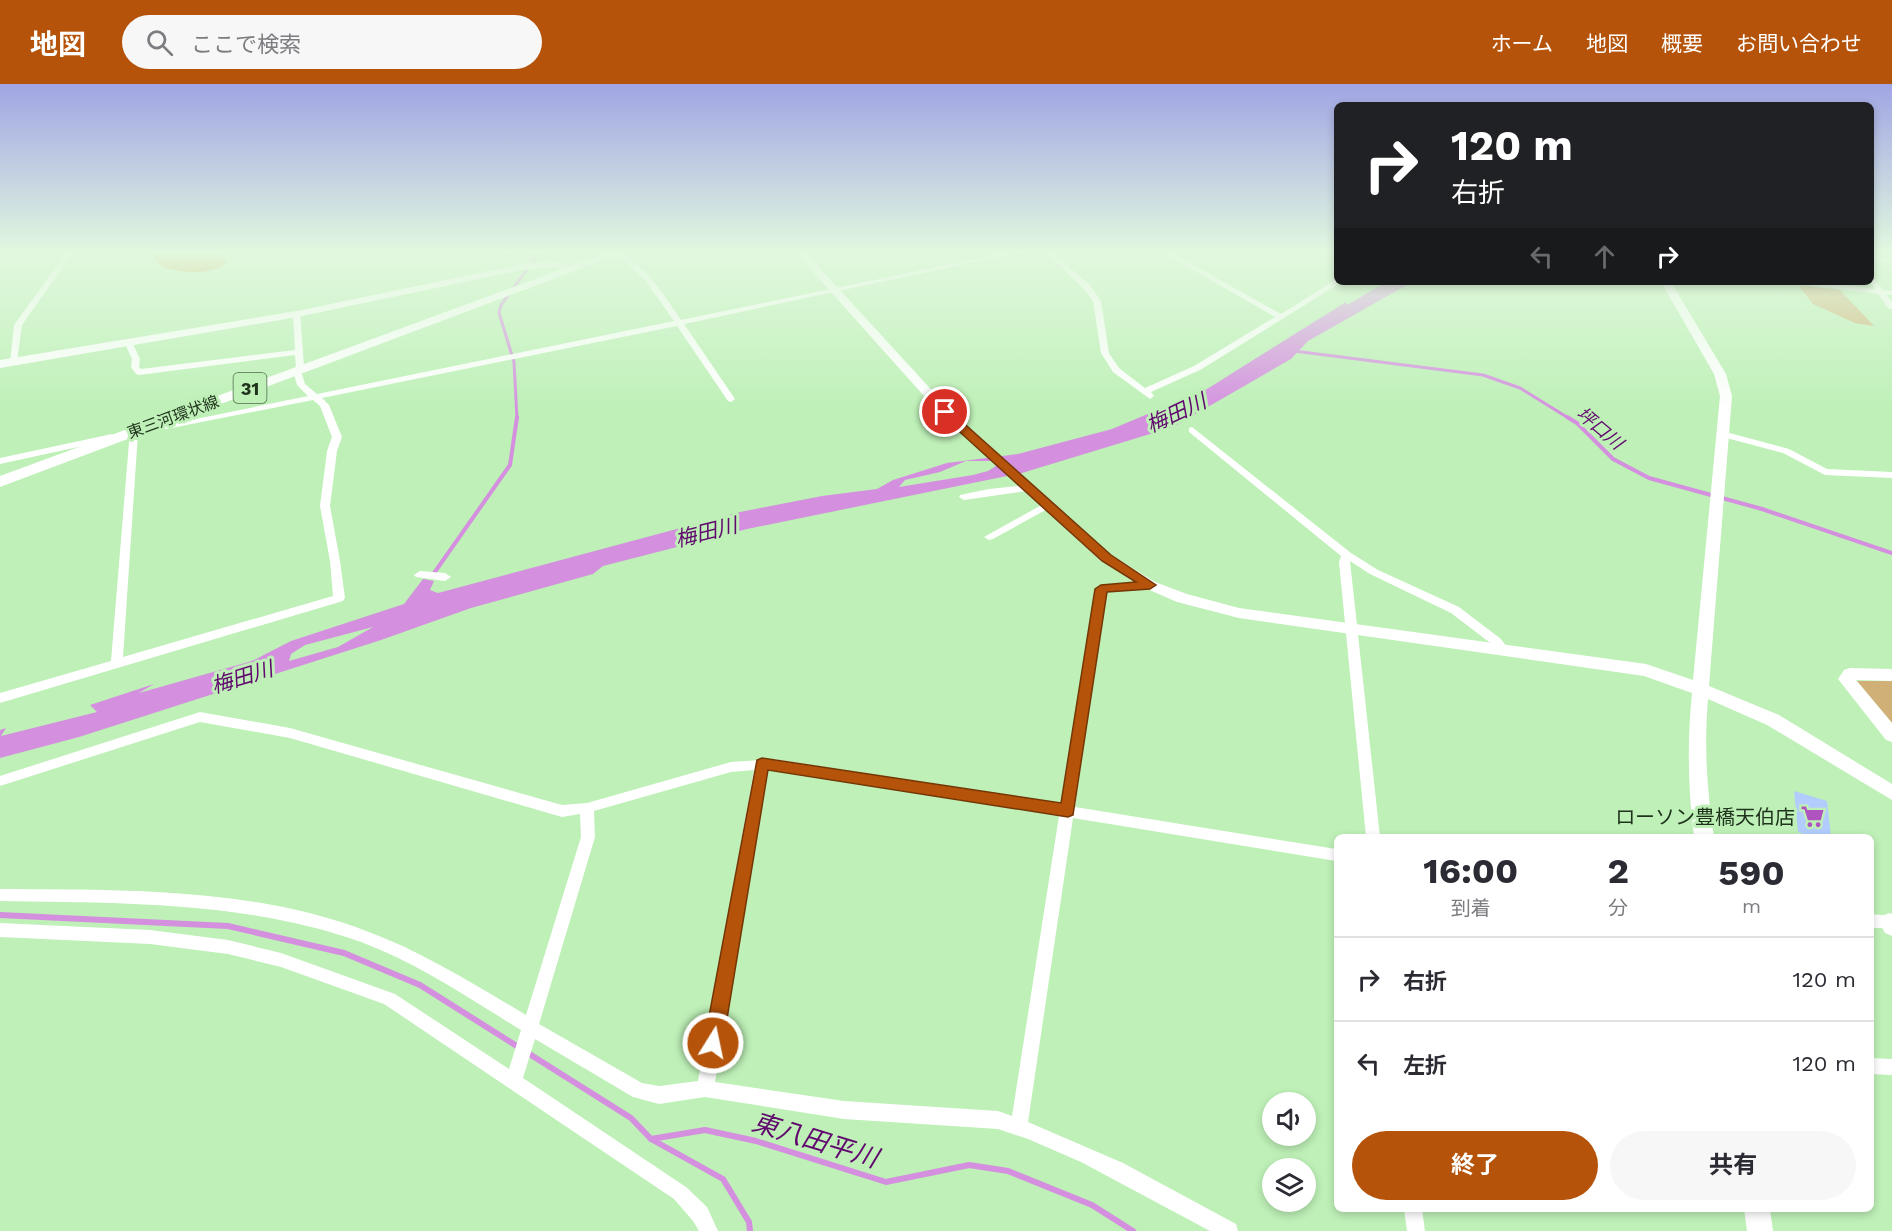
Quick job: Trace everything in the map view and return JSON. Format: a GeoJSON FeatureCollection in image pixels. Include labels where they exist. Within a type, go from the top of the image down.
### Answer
{"type":"FeatureCollection","features":[{"type":"Feature","properties":{"kind":"main road","name":"東三河環状線"},"geometry":{"type":"LineString","coordinates":[[0,482],[470,307]]}},
{"type":"Feature","properties":{"kind":"street"},"geometry":{"type":"LineString","coordinates":[[13,361],[18,325],[31,307]]}},
{"type":"Feature","properties":{"kind":"street"},"geometry":{"type":"LineString","coordinates":[[0,364],[333,307]]}},
{"type":"Feature","properties":{"kind":"street"},"geometry":{"type":"LineString","coordinates":[[669,307],[731,399]]}},
{"type":"Feature","properties":{"kind":"street"},"geometry":{"type":"LineString","coordinates":[[0,461],[755,307]]}},
{"type":"Feature","properties":{"kind":"street"},"geometry":{"type":"LineString","coordinates":[[851,307],[945,412],[977,443],[1106,558],[1150,585],[1182,598],[1222,609],[1618,664],[1701,688],[1773,720],[1892,793]]}},
{"type":"Feature","properties":{"kind":"street"},"geometry":{"type":"LineString","coordinates":[[1098,307],[1105,353],[1116,370],[1147,394],[1197,368],[1298,307]]}},
{"type":"Feature","properties":{"kind":"street"},"geometry":{"type":"LineString","coordinates":[[1262,307],[1281,317]]}},
{"type":"Feature","properties":{"kind":"street"},"geometry":{"type":"LineString","coordinates":[[1680,307],[1720,374],[1726,396],[1696,740],[1699,802],[1704,834]]}},
{"type":"Feature","properties":{"kind":"street"},"geometry":{"type":"LineString","coordinates":[[0,698],[339,598],[325,506],[332,451],[337,436],[324,405],[301,385],[297,371],[300,366],[297,314]]}},
{"type":"Feature","properties":{"kind":"street"},"geometry":{"type":"LineString","coordinates":[[128,342],[136,359],[135,367],[139,372],[298,352]]}},
{"type":"Feature","properties":{"kind":"street"},"geometry":{"type":"LineString","coordinates":[[1192,430],[1347,555],[1374,572],[1455,610],[1502,649]]}},
{"type":"Feature","properties":{"kind":"street"},"geometry":{"type":"LineString","coordinates":[[117,664],[133,432]]}},
{"type":"Feature","properties":{"kind":"street"},"geometry":{"type":"LineString","coordinates":[[1722,434],[1786,451],[1825,472],[1892,475]]}},
{"type":"Feature","properties":{"kind":"street"},"geometry":{"type":"LineString","coordinates":[[964,497],[1029,488]]}},
{"type":"Feature","properties":{"kind":"street"},"geometry":{"type":"LineString","coordinates":[[989,537],[1047,505]]}},
{"type":"Feature","properties":{"kind":"street"},"geometry":{"type":"LineString","coordinates":[[1347,555],[1344,562],[1373,834]]}},
{"type":"Feature","properties":{"kind":"street"},"geometry":{"type":"LineString","coordinates":[[420,575],[445,577]]}},
{"type":"Feature","properties":{"kind":"street"},"geometry":{"type":"LineString","coordinates":[[1019,1126],[1101,589],[1150,585]]}},
{"type":"Feature","properties":{"kind":"street"},"geometry":{"type":"LineString","coordinates":[[1892,675],[1850,674],[1846,679],[1892,735]]}},
{"type":"Feature","properties":{"kind":"street"},"geometry":{"type":"LineString","coordinates":[[0,781],[200,717],[290,733],[562,811],[587,808],[731,767],[762,764],[1068,810],[1334,855]]}},
{"type":"Feature","properties":{"kind":"street"},"geometry":{"type":"LineString","coordinates":[[705,1089],[762,764]]}},
{"type":"Feature","properties":{"kind":"street"},"geometry":{"type":"LineString","coordinates":[[514,1080],[532,1028],[588,837],[587,808]]}},
{"type":"Feature","properties":{"kind":"street"},"geometry":{"type":"LineString","coordinates":[[0,895],[125,897],[232,905],[308,920],[364,937],[437,971],[639,1091],[660,1095],[705,1089],[844,1110],[998,1120],[1019,1126],[1126,1176],[1229,1231]]}},
{"type":"Feature","properties":{"kind":"street"},"geometry":{"type":"LineString","coordinates":[[0,930],[150,937],[228,946],[281,960],[389,999],[514,1080],[680,1193],[700,1214],[709,1231]]}},
{"type":"Feature","properties":{"kind":"street"},"geometry":{"type":"LineString","coordinates":[[1874,1066],[1892,1067]]}},
{"type":"Feature","properties":{"kind":"street"},"geometry":{"type":"LineString","coordinates":[[1413,1212],[1416,1231]]}},
{"type":"Feature","properties":{"kind":"street"},"geometry":{"type":"LineString","coordinates":[[1757,1212],[1760,1231]]}},
{"type":"Feature","properties":{"kind":"shaded area"},"geometry":{"type":"Polygon","coordinates":[[[1819,307],[1856,307],[1874,326],[1855,323],[1819,307]]]}},
{"type":"Feature","properties":{"kind":"shaded area"},"geometry":{"type":"Polygon","coordinates":[[[1857,681],[1892,681],[1892,723],[1857,681]]]}},
{"type":"Feature","properties":{"kind":"water","name":"梅田川"},"geometry":{"type":"Polygon","coordinates":[[[1339,307],[1369,307],[1308,341],[1291,359],[1173,427],[1022,473],[747,529],[603,566],[593,574],[471,608],[381,640],[79,737],[0,758],[0,730],[6,728],[1,736],[97,712],[90,705],[154,684],[139,693],[252,661],[291,641],[404,604],[423,579],[434,581],[430,590],[438,593],[740,512],[822,496],[877,489],[893,480],[947,463],[1018,454],[1112,429],[1207,389],[1339,307]],[[966,461],[940,472],[905,480],[899,487],[973,475],[988,471],[1004,461],[966,461]],[[373,627],[305,645],[291,654],[289,661],[338,647],[373,627]]]}},
{"type":"Feature","properties":{"kind":"building","name":"ローソン豊橋天伯店"},"geometry":{"type":"Polygon","coordinates":[[[1794,791],[1827,801],[1831,834],[1798,832],[1794,791]]]}},
{"type":"Feature","properties":{"kind":"waterway"},"geometry":{"type":"LineString","coordinates":[[501,307],[499,313],[514,362],[517,418]]}},
{"type":"Feature","properties":{"kind":"waterway","name":"坪口川"},"geometry":{"type":"LineString","coordinates":[[1294,351],[1483,375],[1520,388],[1570,419]]}},
{"type":"Feature","properties":{"kind":"waterway","name":"坪口川"},"geometry":{"type":"LineString","coordinates":[[1567,417],[1577,423],[1613,459],[1649,478],[1762,509],[1892,553]]}},
{"type":"Feature","properties":{"kind":"waterway"},"geometry":{"type":"LineString","coordinates":[[432,576],[510,465],[517,418]]}},
{"type":"Feature","properties":{"kind":"waterway"},"geometry":{"type":"LineString","coordinates":[[0,915],[228,926],[344,953],[420,985],[631,1118],[651,1139]]}},
{"type":"Feature","properties":{"kind":"waterway","name":"東八田平川"},"geometry":{"type":"LineString","coordinates":[[651,1139],[705,1130],[756,1141],[886,1182],[969,1165],[1008,1171],[1092,1205],[1133,1231]]}},
{"type":"Feature","properties":{"kind":"waterway"},"geometry":{"type":"LineString","coordinates":[[651,1139],[723,1179],[749,1222],[750,1231]]}},
{"type":"Feature","properties":{"kind":"place","name":"ローソン豊橋天伯店"},"geometry":{"type":"Point","coordinates":[1813,817]}},
{"type":"Feature","properties":{"kind":"route"},"geometry":{"type":"LineString","coordinates":[[713,1043],[762,764],[1068,810],[1101,589],[1150,585],[1122,570],[1106,558],[945,412]]}}]}
